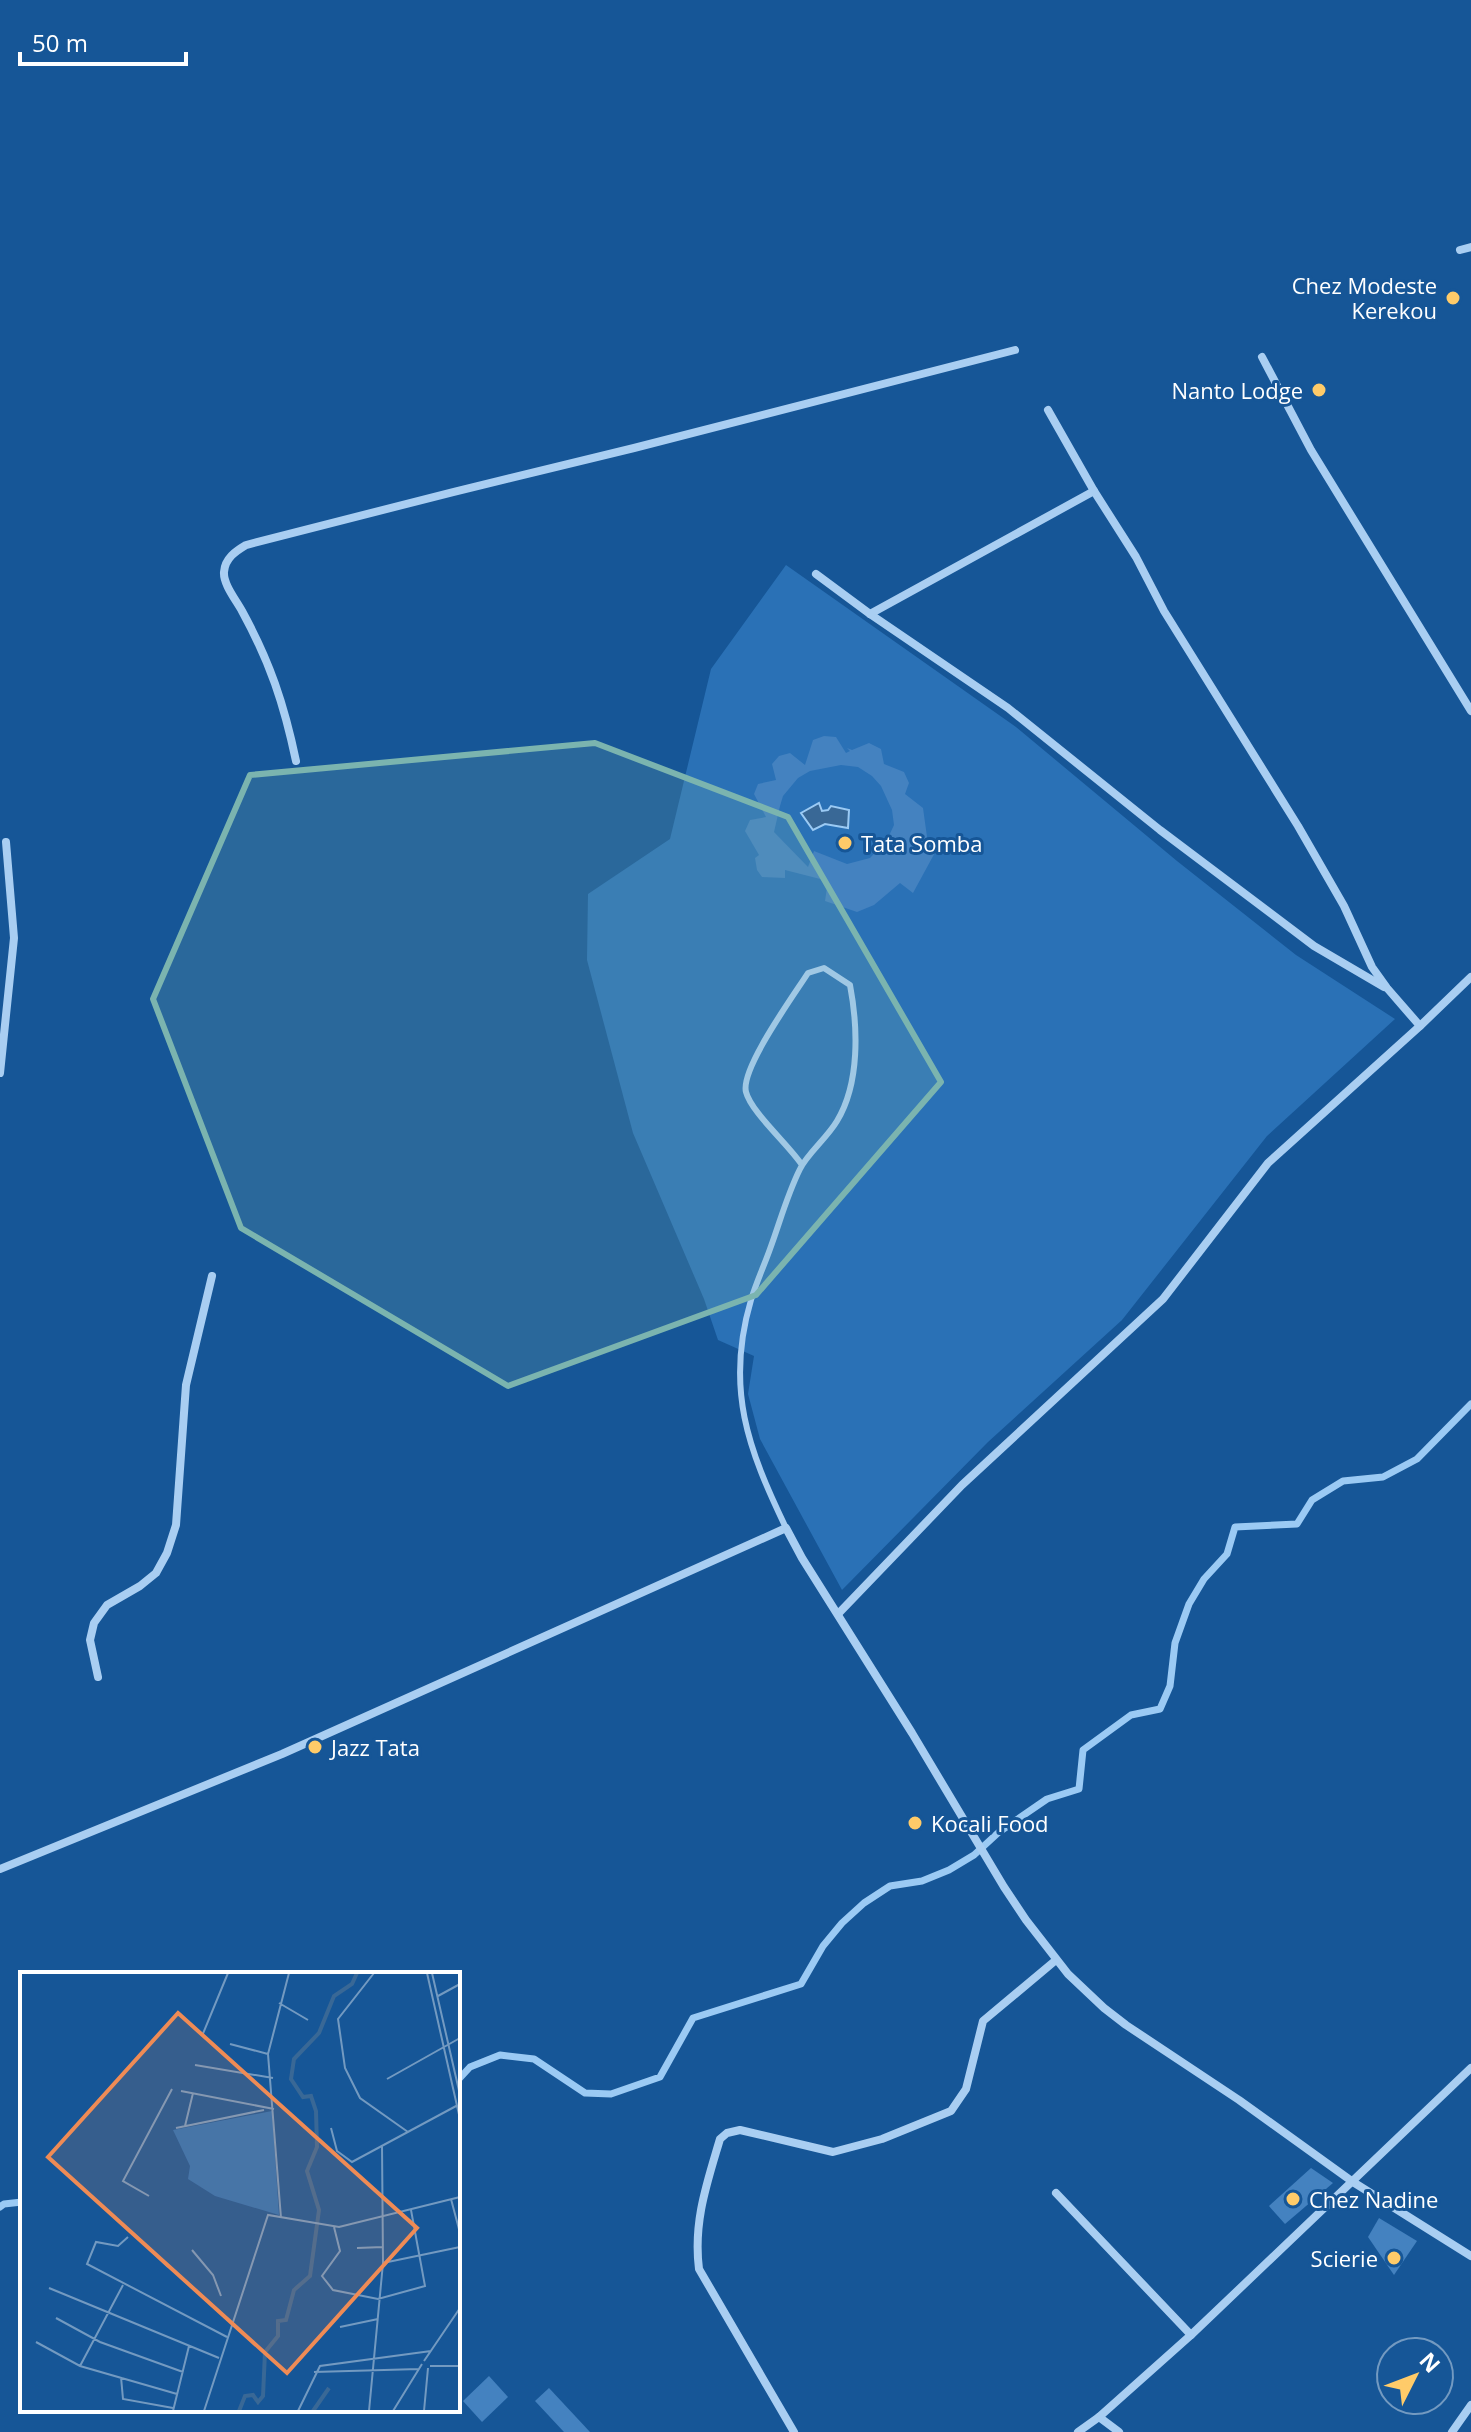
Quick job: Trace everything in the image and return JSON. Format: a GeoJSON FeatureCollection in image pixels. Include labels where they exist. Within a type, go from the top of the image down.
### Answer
{"type":"FeatureCollection","features":[{"type":"Feature","properties":{"kind":"street"},"geometry":{"type":"LineString","coordinates":[[1460,250],[1471,247]]}},
{"type":"Feature","properties":{"kind":"street"},"geometry":{"type":"LineString","coordinates":[[296,761],[286,714],[263,650],[227,584],[224,572],[230,555],[246,545],[1015,350]]}},
{"type":"Feature","properties":{"kind":"street"},"geometry":{"type":"LineString","coordinates":[[1262,357],[1319,463],[1471,711]]}},
{"type":"Feature","properties":{"kind":"street"},"geometry":{"type":"LineString","coordinates":[[1048,410],[1136,557],[1164,611],[1298,826],[1344,906],[1372,967],[1420,1026]]}},
{"type":"Feature","properties":{"kind":"street"},"geometry":{"type":"LineString","coordinates":[[870,614],[1094,491]]}},
{"type":"Feature","properties":{"kind":"street"},"geometry":{"type":"LineString","coordinates":[[816,574],[1008,708],[1160,830],[1314,946],[1387,988]]}},
{"type":"Feature","properties":{"kind":"street"},"geometry":{"type":"LineString","coordinates":[[0,1073],[14,938],[6,842]]}},
{"type":"Feature","properties":{"kind":"street"},"geometry":{"type":"LineString","coordinates":[[838,1614],[962,1485],[1163,1299],[1268,1163],[1471,977]]}},
{"type":"Feature","properties":{"kind":"street"},"geometry":{"type":"LineString","coordinates":[[98,1677],[90,1640],[94,1623],[107,1605],[156,1573],[167,1553],[176,1525],[186,1385],[212,1276]]}},
{"type":"Feature","properties":{"kind":"street"},"geometry":{"type":"LineString","coordinates":[[0,1869],[282,1754],[786,1528],[1004,1887],[1056,1960],[1083,1989],[1126,2025],[1239,2100],[1353,2182],[1471,2256]]}},
{"type":"Feature","properties":{"kind":"street"},"geometry":{"type":"LineString","coordinates":[[794,2432],[699,2269],[699,2210],[720,2139],[727,2133],[740,2130],[833,2152],[882,2139],[951,2111],[966,2089],[983,2021],[1056,1960]]}},
{"type":"Feature","properties":{"kind":"street"},"geometry":{"type":"LineString","coordinates":[[1078,2432],[1191,2335],[1471,2068]]}},
{"type":"Feature","properties":{"kind":"street"},"geometry":{"type":"LineString","coordinates":[[1056,2193],[1191,2335]]}},
{"type":"Feature","properties":{"kind":"street"},"geometry":{"type":"LineString","coordinates":[[1452,2432],[1471,2405]]}},
{"type":"Feature","properties":{"kind":"street"},"geometry":{"type":"LineString","coordinates":[[1099,2417],[1119,2432]]}},
{"type":"Feature","properties":{"kind":"lane"},"geometry":{"type":"LineString","coordinates":[[786,1528],[764,1483],[746,1432],[739,1392],[740,1375],[750,1302],[802,1165],[838,1120],[850,1094],[855,1040],[850,985],[824,968],[808,973],[753,1060],[745,1079],[746,1092],[754,1106],[802,1165]]}},
{"type":"Feature","properties":{"kind":"highlighted area"},"geometry":{"type":"Polygon","coordinates":[[[595,743],[788,817],[941,1082],[756,1295],[508,1386],[241,1228],[153,999],[250,775],[595,743]]]}},
{"type":"Feature","properties":{"kind":"shaded area"},"geometry":{"type":"Polygon","coordinates":[[[786,565],[1016,727],[1296,955],[1395,1019],[1267,1136],[1122,1320],[988,1442],[842,1590],[760,1439],[748,1394],[754,1356],[718,1340],[704,1299],[633,1133],[587,960],[588,894],[670,839],[711,669],[786,565]]]}},
{"type":"Feature","properties":{"kind":"shaded area"},"geometry":{"type":"Polygon","coordinates":[[[819,803],[822,811],[831,806],[849,810],[848,828],[825,824],[813,830],[801,813],[819,803]]]}},
{"type":"Feature","properties":{"kind":"building"},"geometry":{"type":"Polygon","coordinates":[[[824,736],[836,737],[846,753],[850,751],[847,748],[852,750],[869,743],[881,749],[884,764],[904,772],[909,783],[905,794],[923,808],[928,844],[938,847],[913,893],[900,883],[874,905],[857,912],[825,901],[828,881],[785,870],[785,878],[762,877],[757,870],[755,858],[759,855],[745,831],[750,820],[766,817],[754,794],[758,784],[776,780],[772,764],[779,756],[790,753],[805,765],[813,740],[824,736]],[[841,765],[810,771],[798,778],[783,796],[774,832],[808,867],[814,851],[847,864],[870,858],[887,840],[894,825],[892,810],[881,786],[858,767],[841,765]]]}},
{"type":"Feature","properties":{"kind":"building"},"geometry":{"type":"Polygon","coordinates":[[[1311,2168],[1333,2183],[1285,2224],[1269,2206],[1311,2168]]]}},
{"type":"Feature","properties":{"kind":"building","name":"Scierie"},"geometry":{"type":"Polygon","coordinates":[[[1379,2218],[1417,2241],[1394,2275],[1368,2237],[1379,2218]]]}},
{"type":"Feature","properties":{"kind":"building"},"geometry":{"type":"Polygon","coordinates":[[[489,2376],[508,2397],[482,2422],[463,2401],[489,2376]]]}},
{"type":"Feature","properties":{"kind":"building"},"geometry":{"type":"Polygon","coordinates":[[[549,2388],[590,2432],[564,2432],[535,2401],[549,2388]]]}},
{"type":"Feature","properties":{"kind":"waterway"},"geometry":{"type":"LineString","coordinates":[[460,2078],[470,2067],[500,2055],[534,2059],[585,2093],[611,2094],[660,2077],[693,2018],[801,1984],[823,1946],[864,1903],[890,1886],[922,1881],[949,1870],[974,1855],[999,1832],[1047,1799],[1079,1789],[1083,1750],[1131,1715],[1160,1709],[1170,1686],[1175,1643],[1189,1604],[1204,1579],[1227,1554],[1235,1527],[1297,1524],[1312,1500],[1343,1481],[1383,1477],[1417,1459],[1471,1404]]}},
{"type":"Feature","properties":{"kind":"waterway"},"geometry":{"type":"LineString","coordinates":[[0,2207],[20,2202]]}},
{"type":"Feature","properties":{"kind":"place","name":"Chez Modeste Kerekou"},"geometry":{"type":"Point","coordinates":[1453,298]}},
{"type":"Feature","properties":{"kind":"place","name":"Nanto Lodge"},"geometry":{"type":"Point","coordinates":[1319,390]}},
{"type":"Feature","properties":{"kind":"place","name":"Tata Somba"},"geometry":{"type":"Point","coordinates":[845,843]}},
{"type":"Feature","properties":{"kind":"place","name":"Jazz Tata"},"geometry":{"type":"Point","coordinates":[315,1747]}},
{"type":"Feature","properties":{"kind":"place","name":"Kocali Food"},"geometry":{"type":"Point","coordinates":[915,1823]}},
{"type":"Feature","properties":{"kind":"place","name":"Chez Nadine"},"geometry":{"type":"Point","coordinates":[1293,2199]}},
{"type":"Feature","properties":{"kind":"place","name":"Scierie"},"geometry":{"type":"Point","coordinates":[1394,2258]}}]}
